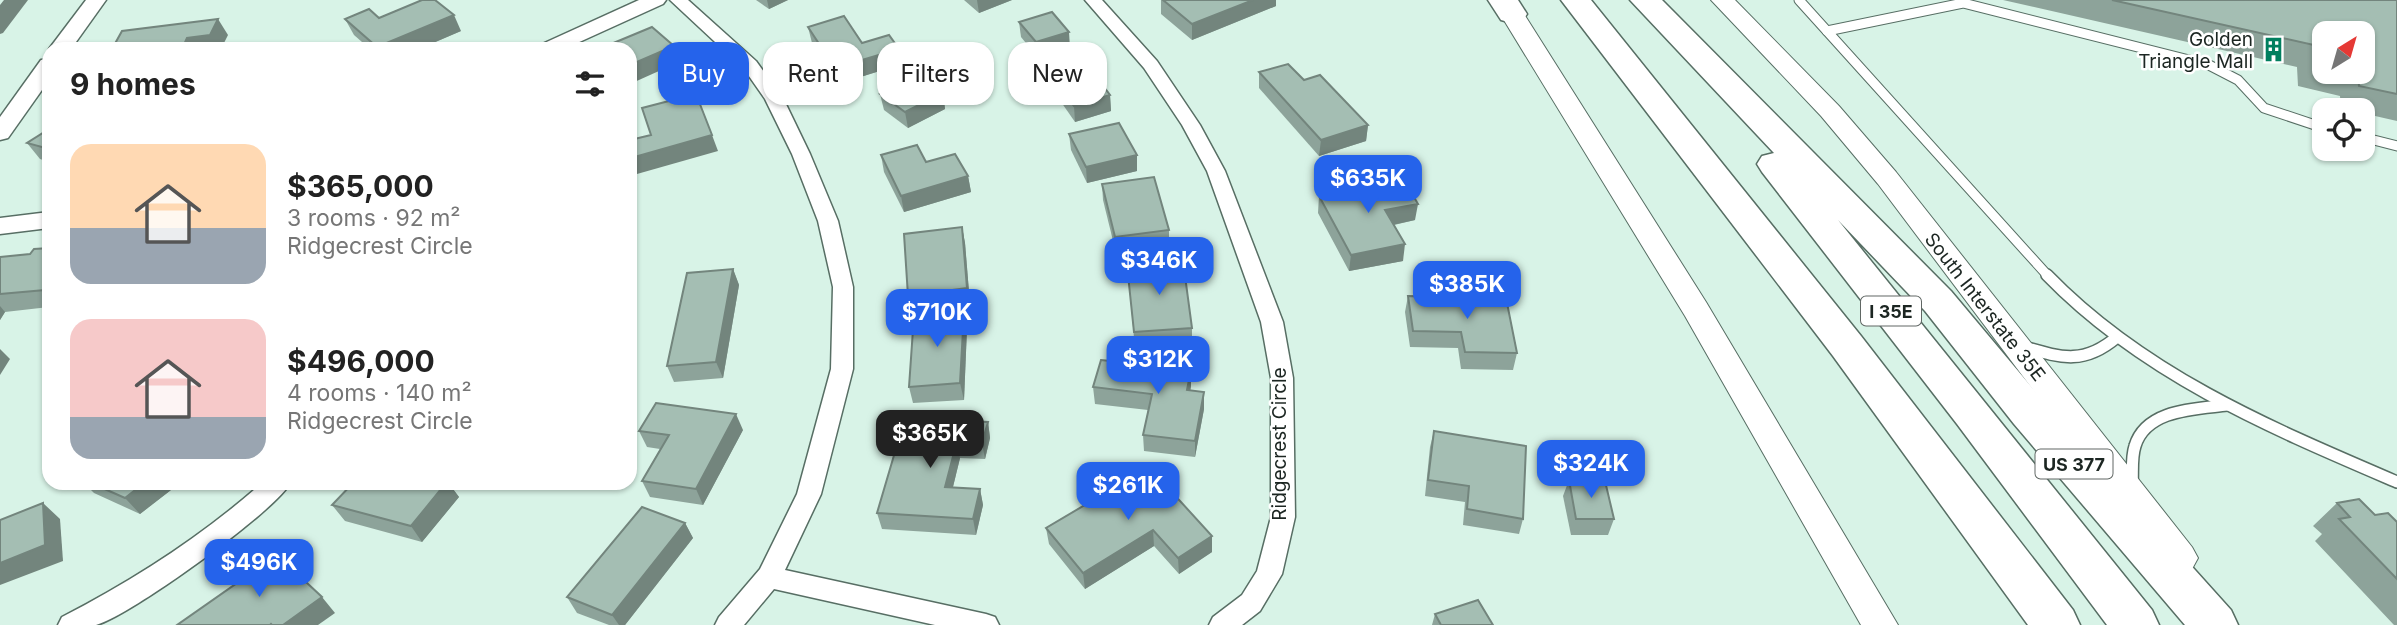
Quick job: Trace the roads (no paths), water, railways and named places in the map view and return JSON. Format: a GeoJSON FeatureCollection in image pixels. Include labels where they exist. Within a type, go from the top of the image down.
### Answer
{"type":"FeatureCollection","features":[{"type":"Feature","properties":{"kind":"highway","name":"I 35E"},"geometry":{"type":"LineString","coordinates":[[1576,0],[1847,346],[2056,625]]}},
{"type":"Feature","properties":{"kind":"highway","name":"I 35E"},"geometry":{"type":"LineString","coordinates":[[1644,0],[1972,412],[2135,625]]}},
{"type":"Feature","properties":{"kind":"highway","name":"US 377"},"geometry":{"type":"LineString","coordinates":[[1644,0],[1938,301],[2029,413],[2214,625]]}},
{"type":"Feature","properties":{"kind":"main road","name":"South Interstate 35E"},"geometry":{"type":"LineString","coordinates":[[1722,0],[1830,111],[1887,178],[2193,575],[2236,625]]}},
{"type":"Feature","properties":{"kind":"main road"},"geometry":{"type":"LineString","coordinates":[[1505,5],[1696,310],[1880,625]]}},
{"type":"Feature","properties":{"kind":"street"},"geometry":{"type":"LineString","coordinates":[[65,42],[96,0]]}},
{"type":"Feature","properties":{"kind":"street"},"geometry":{"type":"LineString","coordinates":[[563,42],[656,0]]}},
{"type":"Feature","properties":{"kind":"street"},"geometry":{"type":"LineString","coordinates":[[678,0],[750,65],[774,98],[801,154],[828,221],[843,287],[842,369],[809,494],[769,577],[728,625]]}},
{"type":"Feature","properties":{"kind":"street","name":"Ridgecrest Circle"},"geometry":{"type":"LineString","coordinates":[[1094,0],[1151,65],[1191,125],[1216,171],[1272,322],[1282,378],[1283,517],[1269,574],[1251,603],[1222,625]]}},
{"type":"Feature","properties":{"kind":"street"},"geometry":{"type":"LineString","coordinates":[[0,133],[42,75]]}},
{"type":"Feature","properties":{"kind":"street"},"geometry":{"type":"LineString","coordinates":[[0,226],[42,221]]}},
{"type":"Feature","properties":{"kind":"street"},"geometry":{"type":"LineString","coordinates":[[71,625],[122,600],[172,566],[269,490]]}},
{"type":"Feature","properties":{"kind":"street"},"geometry":{"type":"LineString","coordinates":[[769,577],[986,625]]}},
{"type":"Feature","properties":{"kind":"lane"},"geometry":{"type":"LineString","coordinates":[[1799,0],[2042,267],[2097,322],[2227,405],[2397,482]]}},
{"type":"Feature","properties":{"kind":"lane"},"geometry":{"type":"LineString","coordinates":[[1827,31],[1961,2],[2209,65],[2238,80],[2264,108],[2312,124]]}},
{"type":"Feature","properties":{"kind":"lane"},"geometry":{"type":"LineString","coordinates":[[2375,140],[2397,146]]}},
{"type":"Feature","properties":{"kind":"lane"},"geometry":{"type":"LineString","coordinates":[[2014,344],[2064,359],[2079,358],[2104,350],[2118,337]]}},
{"type":"Feature","properties":{"kind":"lane"},"geometry":{"type":"LineString","coordinates":[[2132,495],[2135,444],[2143,429],[2162,417],[2227,405]]}},
{"type":"Feature","properties":{"kind":"place","name":"Golden Triangle Mall"},"geometry":{"type":"Point","coordinates":[2273,50]}}]}
